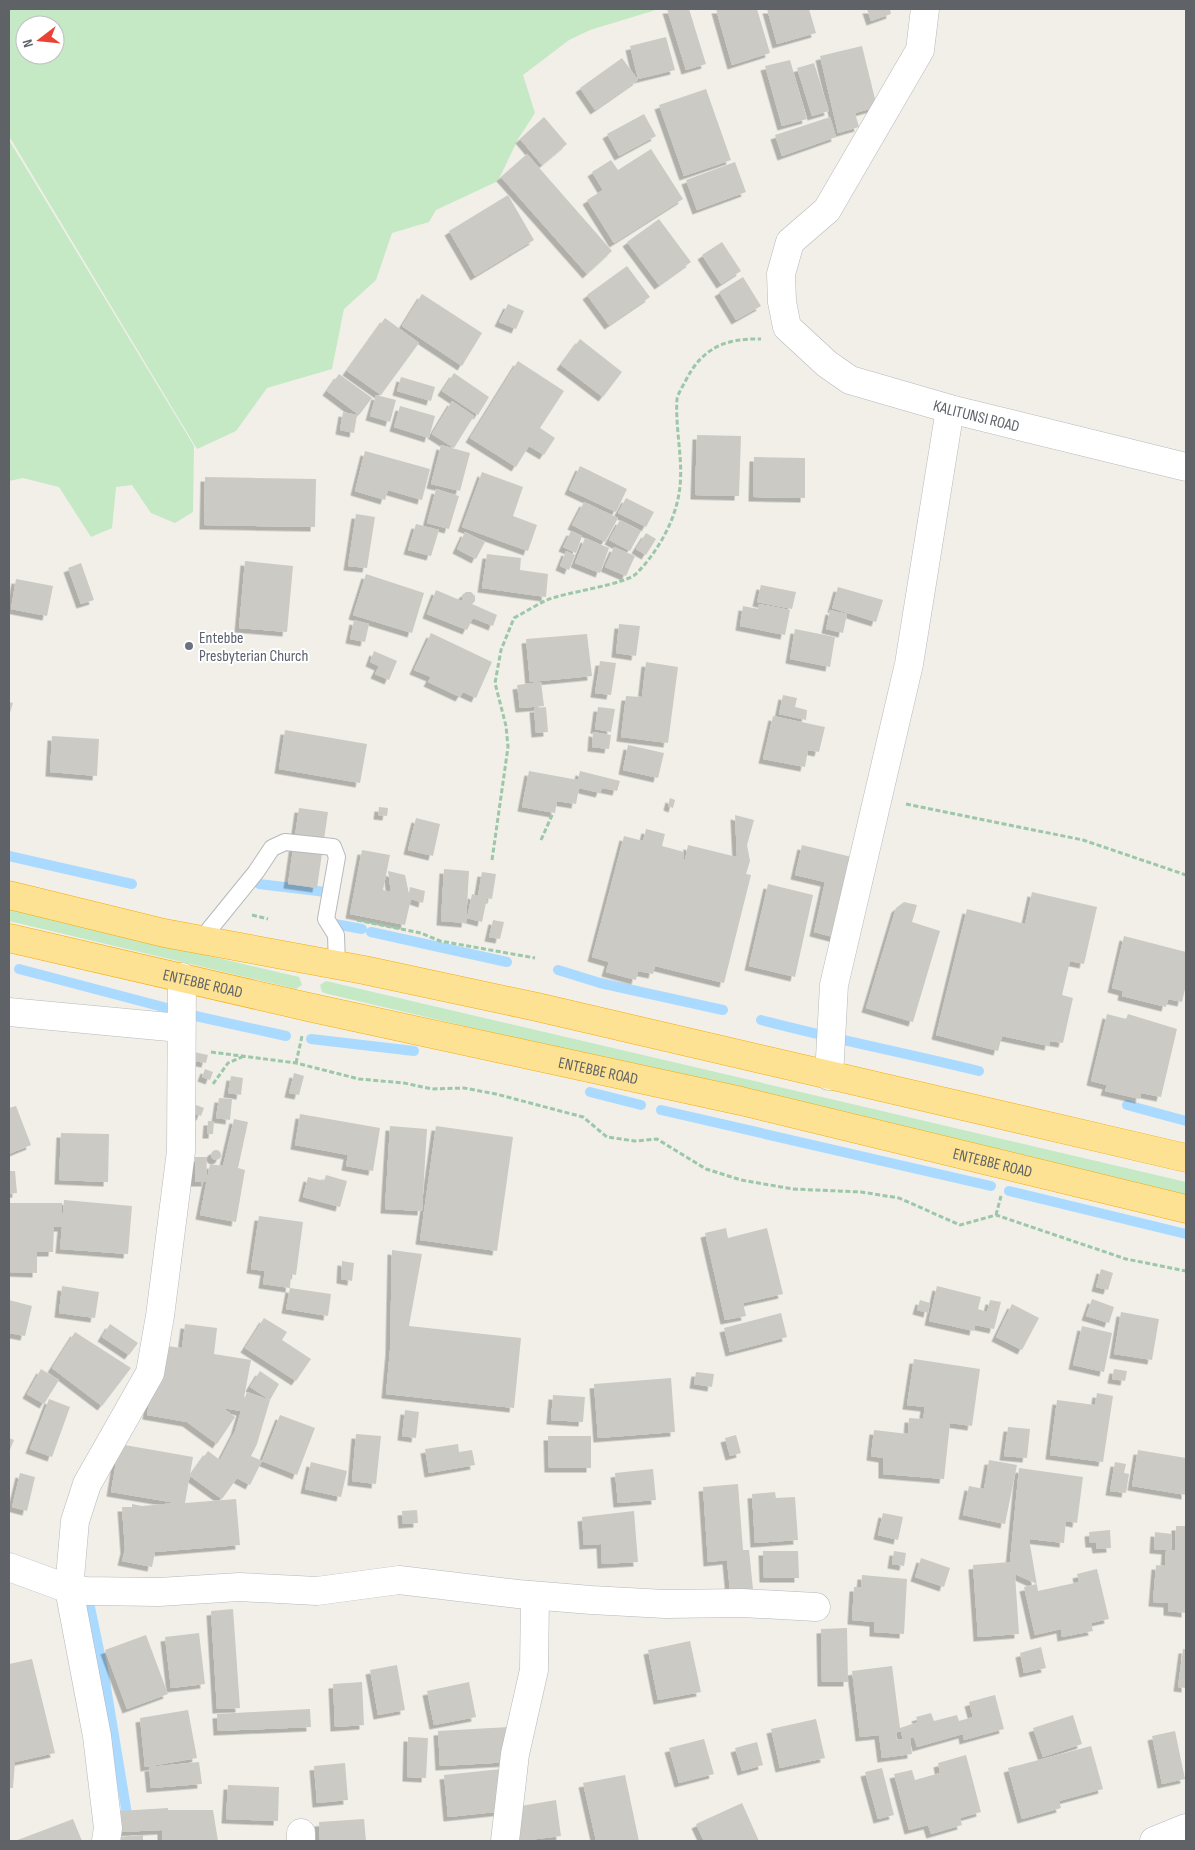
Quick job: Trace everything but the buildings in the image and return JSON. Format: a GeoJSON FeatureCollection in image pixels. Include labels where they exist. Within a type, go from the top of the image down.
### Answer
{"type":"FeatureCollection","features":[{"type":"Feature","properties":{"kind":"highway"},"geometry":{"type":"LineString","coordinates":[[9,895],[200,941],[337,965],[523,1004],[1186,1158]]}},
{"type":"Feature","properties":{"kind":"highway","name":"ENTEBBE ROAD"},"geometry":{"type":"LineString","coordinates":[[9,938],[741,1101],[1186,1209]]}},
{"type":"Feature","properties":{"kind":"street"},"geometry":{"type":"LineString","coordinates":[[794,333],[782,302],[781,274],[790,242],[827,210],[920,50],[925,9]]}},
{"type":"Feature","properties":{"kind":"street","name":"KALITUNSI ROAD"},"geometry":{"type":"LineString","coordinates":[[794,333],[827,364],[850,380],[950,409],[1186,466]]}},
{"type":"Feature","properties":{"kind":"street"},"geometry":{"type":"LineString","coordinates":[[829,1076],[834,985],[909,664],[950,409]]}},
{"type":"Feature","properties":{"kind":"street"},"geometry":{"type":"LineString","coordinates":[[106,1841],[108,1828],[97,1736],[69,1589],[75,1521],[87,1484],[150,1373],[160,1316],[182,1151],[180,1038],[182,978]]}},
{"type":"Feature","properties":{"kind":"street"},"geometry":{"type":"LineString","coordinates":[[9,1012],[180,1038]]}},
{"type":"Feature","properties":{"kind":"street"},"geometry":{"type":"LineString","coordinates":[[9,1567],[69,1589],[86,1591],[159,1592],[239,1587],[317,1591],[400,1580],[535,1596],[665,1604],[742,1603],[816,1607]]}},
{"type":"Feature","properties":{"kind":"street"},"geometry":{"type":"LineString","coordinates":[[505,1841],[515,1754],[534,1670],[535,1596]]}},
{"type":"Feature","properties":{"kind":"lane"},"geometry":{"type":"LineString","coordinates":[[200,941],[256,872],[272,848],[285,842],[333,847],[337,857],[326,919],[336,936],[337,965]]}},
{"type":"Feature","properties":{"kind":"path"},"geometry":{"type":"LineString","coordinates":[[492,860],[508,748],[506,726],[495,683],[501,650],[514,618],[548,599],[593,589],[636,575],[662,540],[674,516],[680,486],[677,397],[700,357],[718,345],[742,338],[794,333]]}},
{"type":"Feature","properties":{"kind":"path"},"geometry":{"type":"LineString","coordinates":[[879,798],[1083,840],[1186,875]]}},
{"type":"Feature","properties":{"kind":"path"},"geometry":{"type":"LineString","coordinates":[[541,840],[553,813]]}},
{"type":"Feature","properties":{"kind":"path"},"geometry":{"type":"LineString","coordinates":[[328,912],[389,928],[421,933],[440,941],[535,958]]}},
{"type":"Feature","properties":{"kind":"path"},"geometry":{"type":"LineString","coordinates":[[180,1038],[296,1063],[359,1079],[404,1083],[432,1089],[464,1088],[496,1094],[582,1117],[607,1138],[635,1141],[657,1139],[706,1170],[740,1180],[793,1189],[861,1192],[899,1198],[960,1225],[996,1215],[1126,1260],[1186,1271]]}},
{"type":"Feature","properties":{"kind":"green space"},"geometry":{"type":"Polygon","coordinates":[[[9,9],[659,9],[590,30],[569,40],[523,75],[535,113],[518,139],[498,181],[436,210],[429,222],[392,233],[376,280],[344,309],[332,369],[267,388],[236,431],[197,449],[9,136],[9,9]]]}},
{"type":"Feature","properties":{"kind":"green space"},"geometry":{"type":"Polygon","coordinates":[[[9,140],[194,446],[193,512],[175,523],[151,513],[132,485],[116,487],[112,528],[91,537],[59,487],[23,478],[9,481],[9,140]]]}},
{"type":"Feature","properties":{"kind":"green space"},"geometry":{"type":"Polygon","coordinates":[[[9,909],[299,977],[302,985],[296,989],[9,921],[9,909]]]}},
{"type":"Feature","properties":{"kind":"green space"},"geometry":{"type":"Polygon","coordinates":[[[326,981],[1186,1182],[1186,1195],[328,994],[322,992],[320,985],[326,981]]]}},
{"type":"Feature","properties":{"kind":"waterway"},"geometry":{"type":"LineString","coordinates":[[9,856],[132,884]]}},
{"type":"Feature","properties":{"kind":"waterway"},"geometry":{"type":"LineString","coordinates":[[259,884],[334,893]]}},
{"type":"Feature","properties":{"kind":"waterway"},"geometry":{"type":"LineString","coordinates":[[335,924],[362,929]]}},
{"type":"Feature","properties":{"kind":"waterway"},"geometry":{"type":"LineString","coordinates":[[371,932],[507,962]]}},
{"type":"Feature","properties":{"kind":"waterway"},"geometry":{"type":"LineString","coordinates":[[19,969],[167,1008]]}},
{"type":"Feature","properties":{"kind":"waterway"},"geometry":{"type":"LineString","coordinates":[[558,970],[600,983],[723,1010]]}},
{"type":"Feature","properties":{"kind":"waterway"},"geometry":{"type":"LineString","coordinates":[[191,1015],[286,1036]]}},
{"type":"Feature","properties":{"kind":"waterway"},"geometry":{"type":"LineString","coordinates":[[761,1020],[979,1071]]}},
{"type":"Feature","properties":{"kind":"waterway"},"geometry":{"type":"LineString","coordinates":[[311,1039],[414,1051]]}},
{"type":"Feature","properties":{"kind":"waterway"},"geometry":{"type":"LineString","coordinates":[[590,1092],[641,1105]]}},
{"type":"Feature","properties":{"kind":"waterway"},"geometry":{"type":"LineString","coordinates":[[1127,1105],[1186,1121]]}},
{"type":"Feature","properties":{"kind":"waterway"},"geometry":{"type":"LineString","coordinates":[[661,1110],[991,1186]]}},
{"type":"Feature","properties":{"kind":"waterway"},"geometry":{"type":"LineString","coordinates":[[1009,1191],[1186,1234]]}},
{"type":"Feature","properties":{"kind":"waterway"},"geometry":{"type":"LineString","coordinates":[[87,1593],[103,1669],[127,1814]]}},
{"type":"Feature","properties":{"kind":"place","name":"Entebbe Presbyterian Church"},"geometry":{"type":"Point","coordinates":[189,646]}}]}
